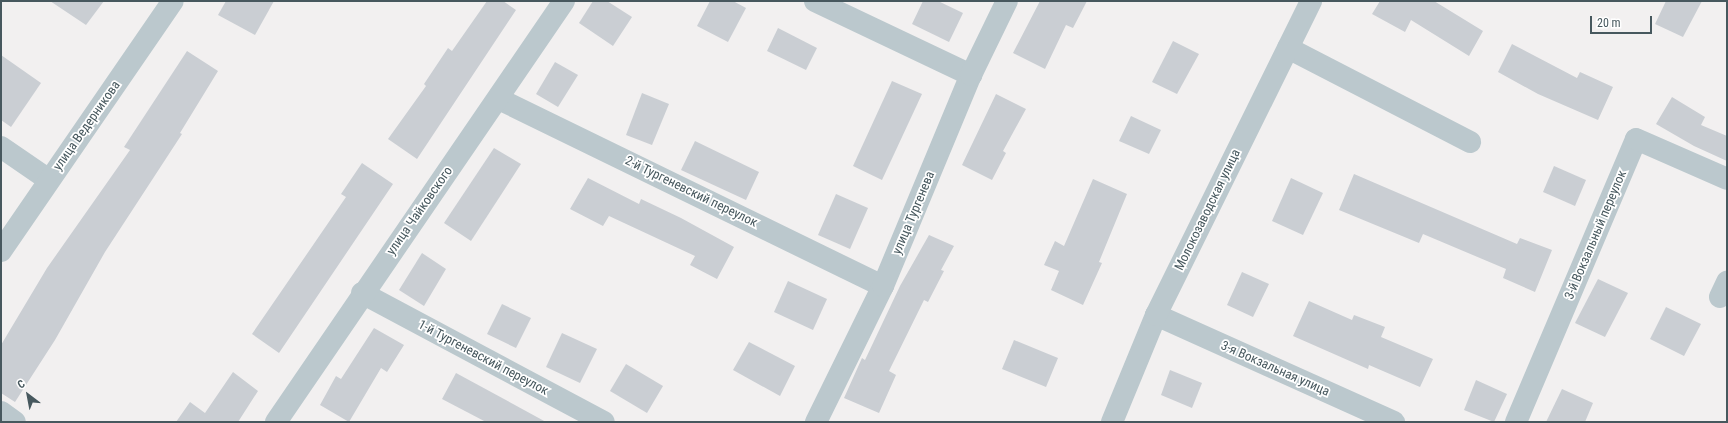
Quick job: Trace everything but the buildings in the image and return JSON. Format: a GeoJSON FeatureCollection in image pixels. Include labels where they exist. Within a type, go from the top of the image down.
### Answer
{"type":"FeatureCollection","features":[{"type":"Feature","properties":{"kind":"street","name":"улица Ведерникова"},"geometry":{"type":"LineString","coordinates":[[1,251],[172,1]]}},
{"type":"Feature","properties":{"kind":"street","name":"улица Чайковского"},"geometry":{"type":"LineString","coordinates":[[276,422],[362,293],[499,99],[564,1]]}},
{"type":"Feature","properties":{"kind":"street"},"geometry":{"type":"LineString","coordinates":[[815,1],[971,75]]}},
{"type":"Feature","properties":{"kind":"street","name":"улица Тургенева"},"geometry":{"type":"LineString","coordinates":[[816,422],[883,286],[971,75],[1007,1]]}},
{"type":"Feature","properties":{"kind":"street","name":"Молокозаводская улица"},"geometry":{"type":"LineString","coordinates":[[1112,422],[1156,315],[1311,1]]}},
{"type":"Feature","properties":{"kind":"street"},"geometry":{"type":"LineString","coordinates":[[1288,48],[1470,142]]}},
{"type":"Feature","properties":{"kind":"street","name":"2-й Тургеневский переулок"},"geometry":{"type":"LineString","coordinates":[[499,99],[883,286]]}},
{"type":"Feature","properties":{"kind":"street","name":"3-й Вокзальный переулок"},"geometry":{"type":"LineString","coordinates":[[1516,422],[1636,139],[1727,179]]}},
{"type":"Feature","properties":{"kind":"street"},"geometry":{"type":"LineString","coordinates":[[1,147],[49,180]]}},
{"type":"Feature","properties":{"kind":"street","name":"1-й Тургеневский переулок"},"geometry":{"type":"LineString","coordinates":[[362,293],[604,422]]}},
{"type":"Feature","properties":{"kind":"street","name":"3-я Вокзальная улица"},"geometry":{"type":"LineString","coordinates":[[1156,315],[1394,422]]}},
{"type":"Feature","properties":{"kind":"street"},"geometry":{"type":"LineString","coordinates":[[1,412],[16,422]]}}]}
